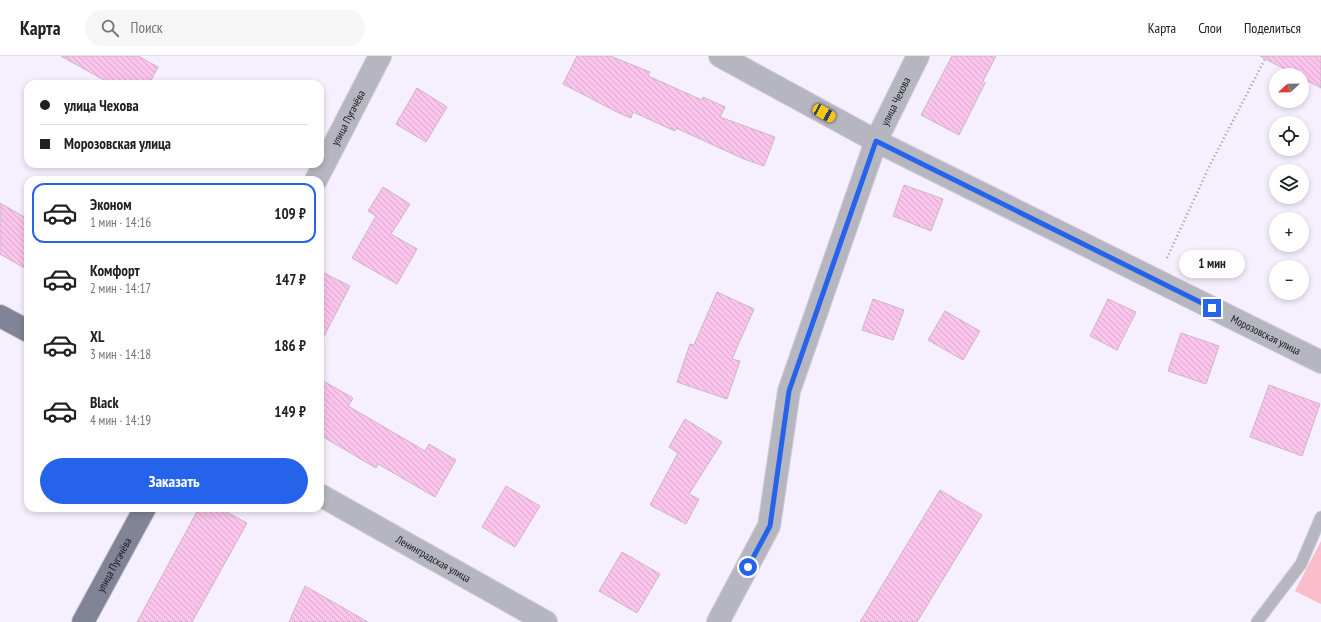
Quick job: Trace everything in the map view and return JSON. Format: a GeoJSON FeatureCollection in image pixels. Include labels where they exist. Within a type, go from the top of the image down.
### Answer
{"type":"FeatureCollection","features":[{"type":"Feature","properties":{"kind":"main road"},"geometry":{"type":"LineString","coordinates":[[0,316],[24,329]]}},
{"type":"Feature","properties":{"kind":"main road","name":"улица Пугачёва"},"geometry":{"type":"LineString","coordinates":[[83,622],[144,512]]}},
{"type":"Feature","properties":{"kind":"street","name":"улица Пугачёва"},"geometry":{"type":"LineString","coordinates":[[324,164],[380,56]]}},
{"type":"Feature","properties":{"kind":"street","name":"Морозовская улица"},"geometry":{"type":"LineString","coordinates":[[720,56],[876,141],[1321,362]]}},
{"type":"Feature","properties":{"kind":"street","name":"улица Чехова"},"geometry":{"type":"LineString","coordinates":[[718,622],[770,526],[789,391],[876,141],[918,56]]}},
{"type":"Feature","properties":{"kind":"street","name":"Ленинградская улица"},"geometry":{"type":"LineString","coordinates":[[324,496],[546,622]]}},
{"type":"Feature","properties":{"kind":"lane"},"geometry":{"type":"LineString","coordinates":[[1257,622],[1301,564],[1321,517]]}},
{"type":"Feature","properties":{"kind":"path"},"geometry":{"type":"LineString","coordinates":[[1157,281],[1209,167],[1265,59]]}},
{"type":"Feature","properties":{"kind":"shaded area"},"geometry":{"type":"Polygon","coordinates":[[[1321,541],[1321,604],[1295,591],[1321,541]]]}},
{"type":"Feature","properties":{"kind":"building"},"geometry":{"type":"Polygon","coordinates":[[[61,56],[138,56],[158,67],[151,80],[104,80],[61,56]]]}},
{"type":"Feature","properties":{"kind":"building"},"geometry":{"type":"Polygon","coordinates":[[[577,56],[610,56],[650,72],[648,76],[702,100],[703,97],[725,107],[720,117],[775,137],[764,166],[744,159],[676,128],[675,131],[633,112],[631,118],[563,84],[577,56]]]}},
{"type":"Feature","properties":{"kind":"building"},"geometry":{"type":"Polygon","coordinates":[[[952,56],[996,56],[983,81],[985,83],[959,135],[921,115],[952,56]]]}},
{"type":"Feature","properties":{"kind":"building"},"geometry":{"type":"Polygon","coordinates":[[[1260,56],[1321,56],[1321,88],[1309,82],[1309,68],[1283,68],[1260,56]]]}},
{"type":"Feature","properties":{"kind":"building"},"geometry":{"type":"Polygon","coordinates":[[[417,88],[447,107],[426,142],[396,124],[417,88]]]}},
{"type":"Feature","properties":{"kind":"building"},"geometry":{"type":"Polygon","coordinates":[[[904,185],[943,199],[931,231],[893,216],[904,185]]]}},
{"type":"Feature","properties":{"kind":"building"},"geometry":{"type":"Polygon","coordinates":[[[383,187],[410,204],[391,234],[417,249],[397,284],[352,258],[376,216],[368,211],[383,187]]]}},
{"type":"Feature","properties":{"kind":"building"},"geometry":{"type":"Polygon","coordinates":[[[0,203],[24,217],[24,268],[0,254],[0,203]]]}},
{"type":"Feature","properties":{"kind":"building"},"geometry":{"type":"Polygon","coordinates":[[[324,273],[350,286],[324,336],[324,273]]]}},
{"type":"Feature","properties":{"kind":"building"},"geometry":{"type":"Polygon","coordinates":[[[717,292],[754,309],[732,359],[740,361],[727,399],[677,382],[690,344],[694,345],[717,292]]]}},
{"type":"Feature","properties":{"kind":"building"},"geometry":{"type":"Polygon","coordinates":[[[873,299],[904,310],[893,340],[862,330],[873,299]]]}},
{"type":"Feature","properties":{"kind":"building"},"geometry":{"type":"Polygon","coordinates":[[[1108,299],[1136,312],[1117,350],[1090,336],[1108,299]]]}},
{"type":"Feature","properties":{"kind":"building"},"geometry":{"type":"Polygon","coordinates":[[[945,311],[980,331],[963,360],[928,340],[945,311]]]}},
{"type":"Feature","properties":{"kind":"building"},"geometry":{"type":"Polygon","coordinates":[[[1181,333],[1219,346],[1206,384],[1168,371],[1181,333]]]}},
{"type":"Feature","properties":{"kind":"building"},"geometry":{"type":"Polygon","coordinates":[[[324,381],[353,398],[348,406],[425,451],[429,444],[456,460],[435,497],[378,464],[376,468],[324,437],[324,381]]]}},
{"type":"Feature","properties":{"kind":"building"},"geometry":{"type":"Polygon","coordinates":[[[1269,385],[1320,404],[1302,456],[1250,437],[1269,385]]]}},
{"type":"Feature","properties":{"kind":"building"},"geometry":{"type":"Polygon","coordinates":[[[685,419],[722,442],[689,494],[699,499],[686,524],[650,505],[678,453],[669,447],[685,419]]]}},
{"type":"Feature","properties":{"kind":"building"},"geometry":{"type":"Polygon","coordinates":[[[506,486],[540,506],[515,547],[482,527],[506,486]]]}},
{"type":"Feature","properties":{"kind":"building"},"geometry":{"type":"Polygon","coordinates":[[[940,490],[982,515],[917,622],[860,622],[940,490]]]}},
{"type":"Feature","properties":{"kind":"building"},"geometry":{"type":"Polygon","coordinates":[[[197,512],[226,512],[247,523],[192,622],[137,622],[197,512]]]}},
{"type":"Feature","properties":{"kind":"building"},"geometry":{"type":"Polygon","coordinates":[[[622,552],[660,574],[637,613],[599,591],[622,552]]]}},
{"type":"Feature","properties":{"kind":"building"},"geometry":{"type":"Polygon","coordinates":[[[305,586],[368,622],[289,622],[305,586]]]}},
{"type":"Feature","properties":{"kind":"route"},"geometry":{"type":"LineString","coordinates":[[748,567],[770,526],[789,391],[876,141],[1212,308]]}}]}
